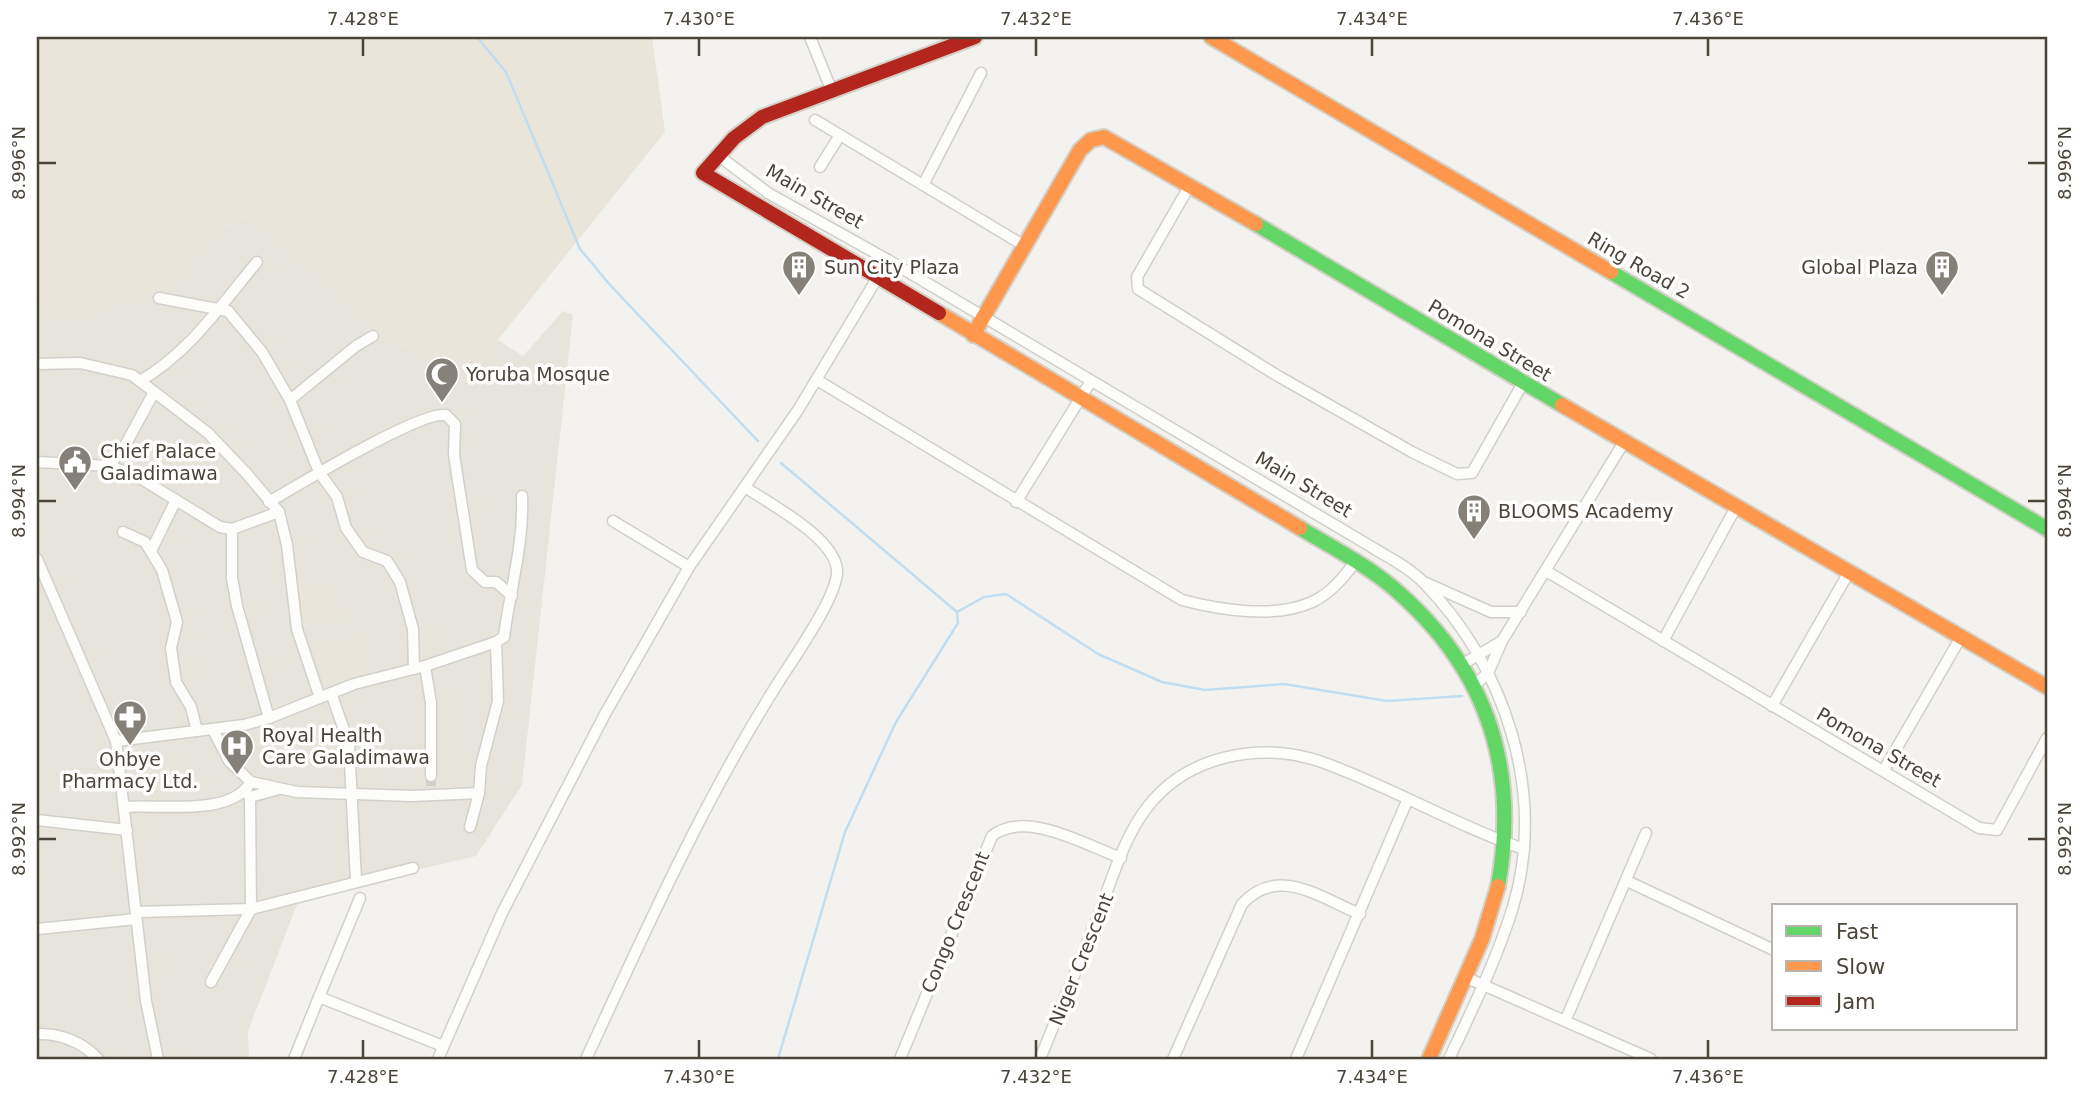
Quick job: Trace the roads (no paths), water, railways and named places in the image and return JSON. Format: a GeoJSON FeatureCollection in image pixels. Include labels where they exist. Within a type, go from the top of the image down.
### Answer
{"type":"FeatureCollection","features":[{"type":"Feature","properties":{"kind":"street"},"geometry":{"type":"LineString","coordinates":[[810,37],[831,89]]}},
{"type":"Feature","properties":{"kind":"street"},"geometry":{"type":"LineString","coordinates":[[719,156],[734,138],[762,117],[975,37]]}},
{"type":"Feature","properties":{"kind":"street","name":"Ring Road 2"},"geometry":{"type":"LineString","coordinates":[[1211,37],[2047,528]]}},
{"type":"Feature","properties":{"kind":"street"},"geometry":{"type":"LineString","coordinates":[[923,185],[981,73]]}},
{"type":"Feature","properties":{"kind":"street"},"geometry":{"type":"LineString","coordinates":[[815,120],[1023,245]]}},
{"type":"Feature","properties":{"kind":"street"},"geometry":{"type":"LineString","coordinates":[[820,167],[840,135]]}},
{"type":"Feature","properties":{"kind":"street","name":"Pomona Street"},"geometry":{"type":"LineString","coordinates":[[973,335],[1080,150],[1096,138],[1104,137],[2047,687]]}},
{"type":"Feature","properties":{"kind":"street","name":"Main Street"},"geometry":{"type":"LineString","coordinates":[[1429,1059],[1492,909],[1506,843],[1501,762],[1476,684],[1445,639],[1413,605],[1383,579],[1356,561],[703,173],[719,156],[768,193],[888,260],[1370,546],[1423,581],[1488,673],[1517,751],[1524,793],[1524,849],[1513,907],[1483,985],[1449,1059]]}},
{"type":"Feature","properties":{"kind":"street"},"geometry":{"type":"LineString","coordinates":[[1190,185],[1136,277],[1138,289],[1278,376],[1412,452],[1462,475],[1472,473],[1523,383]]}},
{"type":"Feature","properties":{"kind":"street"},"geometry":{"type":"LineString","coordinates":[[760,207],[768,193]]}},
{"type":"Feature","properties":{"kind":"street"},"geometry":{"type":"LineString","coordinates":[[827,248],[837,231]]}},
{"type":"Feature","properties":{"kind":"street"},"geometry":{"type":"LineString","coordinates":[[438,1059],[502,913],[580,758],[689,567],[817,380],[888,260]]}},
{"type":"Feature","properties":{"kind":"street"},"geometry":{"type":"LineString","coordinates":[[140,381],[189,345],[257,262]]}},
{"type":"Feature","properties":{"kind":"street"},"geometry":{"type":"LineString","coordinates":[[159,298],[219,307],[236,318],[250,334],[290,400],[319,472],[337,497],[346,528],[363,552],[387,561],[400,582],[413,629],[414,669]]}},
{"type":"Feature","properties":{"kind":"street"},"geometry":{"type":"LineString","coordinates":[[290,400],[356,346],[373,336]]}},
{"type":"Feature","properties":{"kind":"street"},"geometry":{"type":"LineString","coordinates":[[37,364],[80,363],[110,369],[140,381],[208,433],[279,512],[288,545],[297,629],[320,698]]}},
{"type":"Feature","properties":{"kind":"street"},"geometry":{"type":"LineString","coordinates":[[817,380],[1182,600],[1197,604],[1265,610],[1298,607],[1324,595],[1356,561]]}},
{"type":"Feature","properties":{"kind":"street"},"geometry":{"type":"LineString","coordinates":[[1016,502],[1091,381]]}},
{"type":"Feature","properties":{"kind":"street"},"geometry":{"type":"LineString","coordinates":[[109,466],[127,442],[154,392]]}},
{"type":"Feature","properties":{"kind":"street"},"geometry":{"type":"LineString","coordinates":[[269,502],[319,472],[433,416],[451,418],[455,424],[454,455],[472,570],[485,582],[496,582],[512,596]]}},
{"type":"Feature","properties":{"kind":"street"},"geometry":{"type":"LineString","coordinates":[[1476,684],[1488,673],[1502,641],[1623,442]]}},
{"type":"Feature","properties":{"kind":"street"},"geometry":{"type":"LineString","coordinates":[[37,462],[109,466],[153,484],[220,527],[232,529],[279,512]]}},
{"type":"Feature","properties":{"kind":"street"},"geometry":{"type":"LineString","coordinates":[[586,1059],[699,820],[757,716],[825,607],[834,585],[835,560],[823,542],[745,487]]}},
{"type":"Feature","properties":{"kind":"street"},"geometry":{"type":"LineString","coordinates":[[116,741],[213,730],[269,718],[354,684],[425,666],[496,642],[504,637],[512,596],[523,528],[522,496]]}},
{"type":"Feature","properties":{"kind":"street"},"geometry":{"type":"LineString","coordinates":[[151,551],[176,500]]}},
{"type":"Feature","properties":{"kind":"street"},"geometry":{"type":"LineString","coordinates":[[1663,641],[1736,507]]}},
{"type":"Feature","properties":{"kind":"street"},"geometry":{"type":"LineString","coordinates":[[613,522],[689,567]]}},
{"type":"Feature","properties":{"kind":"street"},"geometry":{"type":"LineString","coordinates":[[232,529],[232,578],[237,606],[269,718]]}},
{"type":"Feature","properties":{"kind":"street"},"geometry":{"type":"LineString","coordinates":[[123,532],[141,539],[162,570],[177,627],[172,659],[176,682],[191,707],[197,731]]}},
{"type":"Feature","properties":{"kind":"street"},"geometry":{"type":"LineString","coordinates":[[37,559],[116,741],[146,1001],[158,1059]]}},
{"type":"Feature","properties":{"kind":"street","name":"Pomona Street"},"geometry":{"type":"LineString","coordinates":[[1546,572],[1979,828],[1997,830],[2047,738]]}},
{"type":"Feature","properties":{"kind":"street"},"geometry":{"type":"LineString","coordinates":[[1772,706],[1849,572]]}},
{"type":"Feature","properties":{"kind":"street"},"geometry":{"type":"LineString","coordinates":[[1423,581],[1491,612],[1521,612]]}},
{"type":"Feature","properties":{"kind":"street"},"geometry":{"type":"LineString","coordinates":[[1884,770],[1961,637]]}},
{"type":"Feature","properties":{"kind":"street"},"geometry":{"type":"LineString","coordinates":[[1463,664],[1476,653],[1502,641]]}},
{"type":"Feature","properties":{"kind":"street"},"geometry":{"type":"LineString","coordinates":[[470,827],[479,793],[481,766],[498,701],[496,642]]}},
{"type":"Feature","properties":{"kind":"street"},"geometry":{"type":"LineString","coordinates":[[425,666],[431,703],[431,776]]}},
{"type":"Feature","properties":{"kind":"street"},"geometry":{"type":"LineString","coordinates":[[331,693],[349,744],[356,881]]}},
{"type":"Feature","properties":{"kind":"street"},"geometry":{"type":"LineString","coordinates":[[213,730],[229,761],[251,782],[279,788],[353,793],[479,793]]}},
{"type":"Feature","properties":{"kind":"street","name":"Niger Crescent"},"geometry":{"type":"LineString","coordinates":[[1040,1059],[1135,827],[1161,792],[1196,768],[1236,755],[1272,752],[1317,761],[1524,849]]}},
{"type":"Feature","properties":{"kind":"street"},"geometry":{"type":"LineString","coordinates":[[211,982],[251,909],[248,794],[251,782]]}},
{"type":"Feature","properties":{"kind":"street"},"geometry":{"type":"LineString","coordinates":[[125,807],[204,807],[279,788]]}},
{"type":"Feature","properties":{"kind":"street"},"geometry":{"type":"LineString","coordinates":[[1296,1059],[1407,801]]}},
{"type":"Feature","properties":{"kind":"street"},"geometry":{"type":"LineString","coordinates":[[37,820],[127,830]]}},
{"type":"Feature","properties":{"kind":"street","name":"Congo Crescent"},"geometry":{"type":"LineString","coordinates":[[900,1059],[992,836],[1012,825],[1035,826],[1121,858]]}},
{"type":"Feature","properties":{"kind":"street"},"geometry":{"type":"LineString","coordinates":[[1566,1019],[1646,833]]}},
{"type":"Feature","properties":{"kind":"street"},"geometry":{"type":"LineString","coordinates":[[37,929],[136,916],[251,909],[413,868]]}},
{"type":"Feature","properties":{"kind":"street"},"geometry":{"type":"LineString","coordinates":[[1627,881],[1772,949]]}},
{"type":"Feature","properties":{"kind":"street"},"geometry":{"type":"LineString","coordinates":[[1173,1059],[1242,904],[1252,892],[1266,885],[1286,883],[1360,914]]}},
{"type":"Feature","properties":{"kind":"street"},"geometry":{"type":"LineString","coordinates":[[294,1059],[360,898]]}},
{"type":"Feature","properties":{"kind":"street"},"geometry":{"type":"LineString","coordinates":[[1465,977],[1566,1019],[1651,1059]]}},
{"type":"Feature","properties":{"kind":"street"},"geometry":{"type":"LineString","coordinates":[[319,997],[443,1046]]}},
{"type":"Feature","properties":{"kind":"street"},"geometry":{"type":"LineString","coordinates":[[37,1034],[64,1037],[92,1052],[98,1059]]}},
{"type":"Feature","properties":{"kind":"waterway"},"geometry":{"type":"LineString","coordinates":[[477,37],[506,72],[580,249],[611,286],[758,441]]}},
{"type":"Feature","properties":{"kind":"waterway"},"geometry":{"type":"LineString","coordinates":[[778,1059],[845,832],[896,722],[958,623],[957,612],[781,463]]}},
{"type":"Feature","properties":{"kind":"waterway"},"geometry":{"type":"LineString","coordinates":[[957,612],[984,597],[1006,594],[1098,654],[1162,682],[1205,690],[1284,684],[1387,701],[1462,696]]}},
{"type":"Feature","properties":{"kind":"tunnel"},"geometry":{"type":"LineString","coordinates":[[431,776],[431,787]]}},
{"type":"Feature","properties":{"kind":"place","name":"Sun City Plaza"},"geometry":{"type":"Point","coordinates":[799,297]}},
{"type":"Feature","properties":{"kind":"place","name":"Global Plaza"},"geometry":{"type":"Point","coordinates":[1942,297]}},
{"type":"Feature","properties":{"kind":"place","name":"Yoruba Mosque"},"geometry":{"type":"Point","coordinates":[442,404]}},
{"type":"Feature","properties":{"kind":"place","name":"Chief Palace Galadimawa"},"geometry":{"type":"Point","coordinates":[75,492]}},
{"type":"Feature","properties":{"kind":"place","name":"BLOOMS Academy"},"geometry":{"type":"Point","coordinates":[1474,541]}},
{"type":"Feature","properties":{"kind":"place","name":"Ohbye Pharmacy Ltd."},"geometry":{"type":"Point","coordinates":[130,747]}},
{"type":"Feature","properties":{"kind":"place","name":"Royal Health Care Galadimawa"},"geometry":{"type":"Point","coordinates":[237,776]}}]}
